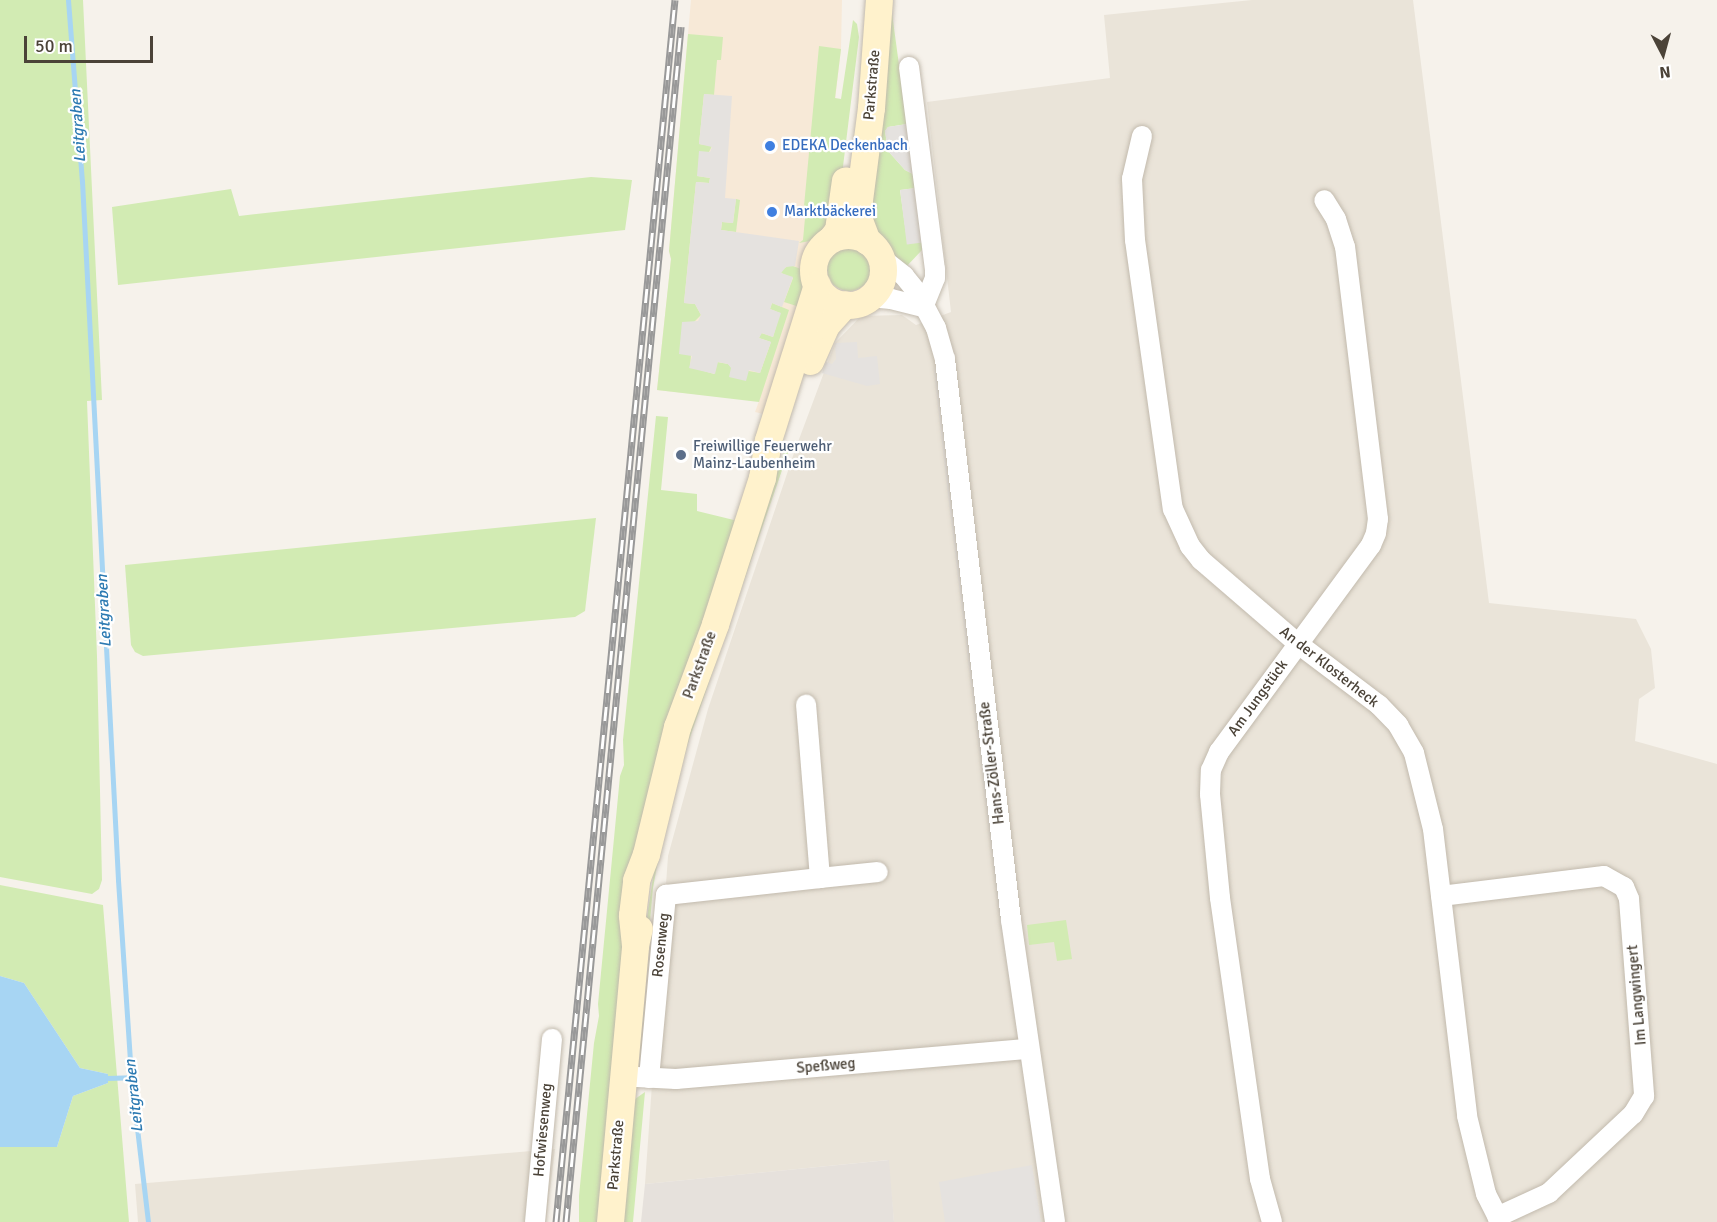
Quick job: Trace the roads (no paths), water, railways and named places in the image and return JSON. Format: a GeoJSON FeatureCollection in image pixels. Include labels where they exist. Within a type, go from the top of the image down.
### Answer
{"type":"FeatureCollection","features":[{"type":"Feature","properties":{"kind":"main road","name":"Parkstraße"},"geometry":{"type":"LineString","coordinates":[[831,239],[838,230],[841,212],[866,0]]}},
{"type":"Feature","properties":{"kind":"main road","name":"Parkstraße"},"geometry":{"type":"LineString","coordinates":[[874,249],[859,220],[859,200],[871,108],[879,0]]}},
{"type":"Feature","properties":{"kind":"main road"},"geometry":{"type":"LineString","coordinates":[[849,235],[874,249],[882,275],[875,291],[857,301],[825,296],[817,285],[813,267],[821,247],[831,239],[849,235]]}},
{"type":"Feature","properties":{"kind":"main road","name":"Parkstraße"},"geometry":{"type":"LineString","coordinates":[[610,1222],[634,945],[632,915],[635,892],[677,727],[715,624],[762,478],[768,440],[817,285]]}},
{"type":"Feature","properties":{"kind":"main road","name":"Parkstraße"},"geometry":{"type":"LineString","coordinates":[[762,478],[780,444],[818,338],[857,301]]}},
{"type":"Feature","properties":{"kind":"street"},"geometry":{"type":"LineString","coordinates":[[857,301],[891,299],[923,307],[935,278],[909,67]]}},
{"type":"Feature","properties":{"kind":"street","name":"An der Klosterheck"},"geometry":{"type":"LineString","coordinates":[[1142,136],[1132,179],[1135,240],[1173,508],[1190,546],[1201,560],[1297,643],[1379,705],[1398,725],[1414,753],[1429,807],[1467,1116],[1486,1194],[1499,1220]]}},
{"type":"Feature","properties":{"kind":"street","name":"Am Jungstück"},"geometry":{"type":"LineString","coordinates":[[1272,1222],[1260,1179],[1220,898],[1210,794],[1211,770],[1219,752],[1371,545],[1376,533],[1378,519],[1346,247],[1336,219],[1324,200]]}},
{"type":"Feature","properties":{"kind":"street","name":"Hans-Zöller-Straße"},"geometry":{"type":"LineString","coordinates":[[874,249],[904,276],[917,292],[936,328],[945,360],[1011,920],[1055,1222]]}},
{"type":"Feature","properties":{"kind":"street"},"geometry":{"type":"LineString","coordinates":[[806,705],[820,878]]}},
{"type":"Feature","properties":{"kind":"street","name":"Rosenweg"},"geometry":{"type":"LineString","coordinates":[[649,1078],[666,895],[878,872]]}},
{"type":"Feature","properties":{"kind":"street","name":"Im Langwingert"},"geometry":{"type":"LineString","coordinates":[[1441,896],[1604,876],[1624,887],[1629,899],[1644,1095],[1633,1114],[1550,1193],[1499,1220]]}},
{"type":"Feature","properties":{"kind":"street","name":"Hofwiesenweg"},"geometry":{"type":"LineString","coordinates":[[535,1222],[552,1039]]}},
{"type":"Feature","properties":{"kind":"street","name":"Speßweg"},"geometry":{"type":"LineString","coordinates":[[622,1076],[676,1079],[1029,1049]]}},
{"type":"Feature","properties":{"kind":"water"},"geometry":{"type":"Polygon","coordinates":[[[0,976],[24,983],[80,1068],[108,1074],[108,1083],[73,1096],[57,1147],[0,1147],[0,976]]]}},
{"type":"Feature","properties":{"kind":"waterway","name":"Leitgraben"},"geometry":{"type":"LineString","coordinates":[[68,0],[82,181],[118,880],[131,1077],[148,1222]]}},
{"type":"Feature","properties":{"kind":"waterway"},"geometry":{"type":"LineString","coordinates":[[107,1078],[131,1077]]}},
{"type":"Feature","properties":{"kind":"railway"},"geometry":{"type":"LineString","coordinates":[[556,1222],[675,0]]}},
{"type":"Feature","properties":{"kind":"railway"},"geometry":{"type":"LineString","coordinates":[[566,1222],[681,27]]}},
{"type":"Feature","properties":{"kind":"place","name":"EDEKA Deckenbach"},"geometry":{"type":"Point","coordinates":[770,146]}},
{"type":"Feature","properties":{"kind":"place","name":"Marktbäckerei"},"geometry":{"type":"Point","coordinates":[772,212]}},
{"type":"Feature","properties":{"kind":"place","name":"Freiwillige Feuerwehr Mainz-Laubenheim"},"geometry":{"type":"Point","coordinates":[681,455]}}]}
